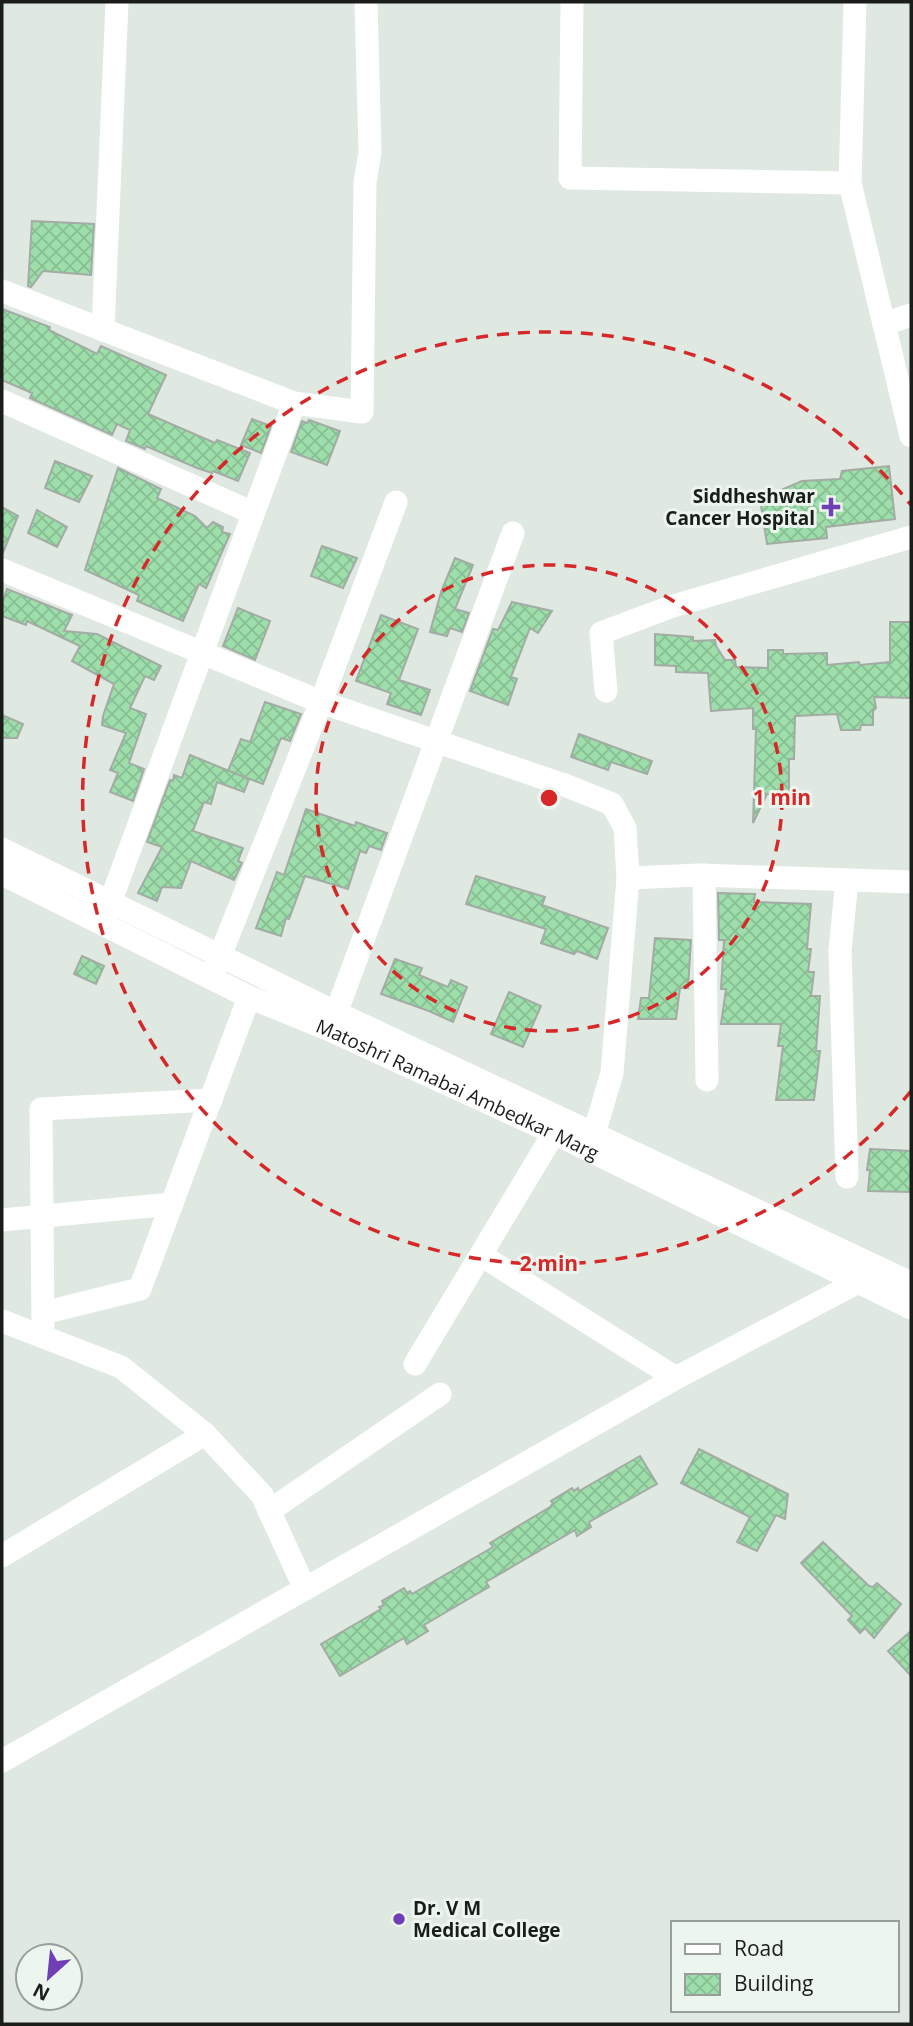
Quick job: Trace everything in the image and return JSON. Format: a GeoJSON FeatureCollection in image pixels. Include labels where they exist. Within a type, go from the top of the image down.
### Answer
{"type":"FeatureCollection","features":[{"type":"Feature","properties":{"kind":"street"},"geometry":{"type":"LineString","coordinates":[[103,330],[117,2]]}},
{"type":"Feature","properties":{"kind":"street"},"geometry":{"type":"LineString","coordinates":[[2,291],[294,403],[362,412],[365,183],[370,152],[366,2]]}},
{"type":"Feature","properties":{"kind":"street"},"geometry":{"type":"LineString","coordinates":[[572,2],[570,178],[850,183]]}},
{"type":"Feature","properties":{"kind":"street"},"geometry":{"type":"LineString","coordinates":[[855,2],[850,183],[911,436]]}},
{"type":"Feature","properties":{"kind":"street"},"geometry":{"type":"LineString","coordinates":[[884,324],[911,315]]}},
{"type":"Feature","properties":{"kind":"street"},"geometry":{"type":"LineString","coordinates":[[2,401],[253,513]]}},
{"type":"Feature","properties":{"kind":"street"},"geometry":{"type":"LineString","coordinates":[[2,849],[107,913],[294,403]]}},
{"type":"Feature","properties":{"kind":"street"},"geometry":{"type":"LineString","coordinates":[[396,502],[321,702],[216,967],[592,1141],[911,1283]]}},
{"type":"Feature","properties":{"kind":"street"},"geometry":{"type":"LineString","coordinates":[[334,1022],[513,533]]}},
{"type":"Feature","properties":{"kind":"street"},"geometry":{"type":"LineString","coordinates":[[606,691],[601,633],[673,606],[911,537]]}},
{"type":"Feature","properties":{"kind":"street"},"geometry":{"type":"LineString","coordinates":[[2,570],[321,702],[612,804],[625,828],[628,878],[612,1073],[592,1141]]}},
{"type":"Feature","properties":{"kind":"street","name":"Matoshri Ramabai Ambedkar Marg"},"geometry":{"type":"LineString","coordinates":[[2,874],[107,913],[216,967],[249,997],[334,1022],[554,1133],[592,1141],[911,1308]]}},
{"type":"Feature","properties":{"kind":"street"},"geometry":{"type":"LineString","coordinates":[[628,878],[704,875],[911,882]]}},
{"type":"Feature","properties":{"kind":"street"},"geometry":{"type":"LineString","coordinates":[[704,875],[707,1080]]}},
{"type":"Feature","properties":{"kind":"street"},"geometry":{"type":"LineString","coordinates":[[847,880],[840,950],[847,1177]]}},
{"type":"Feature","properties":{"kind":"street"},"geometry":{"type":"LineString","coordinates":[[43,1313],[140,1289],[249,997]]}},
{"type":"Feature","properties":{"kind":"street"},"geometry":{"type":"LineString","coordinates":[[43,1336],[41,1109],[211,1100]]}},
{"type":"Feature","properties":{"kind":"street"},"geometry":{"type":"LineString","coordinates":[[415,1364],[554,1133]]}},
{"type":"Feature","properties":{"kind":"street"},"geometry":{"type":"LineString","coordinates":[[2,1220],[172,1204]]}},
{"type":"Feature","properties":{"kind":"street"},"geometry":{"type":"LineString","coordinates":[[481,1255],[676,1378]]}},
{"type":"Feature","properties":{"kind":"street"},"geometry":{"type":"LineString","coordinates":[[2,1761],[676,1378],[860,1281]]}},
{"type":"Feature","properties":{"kind":"street"},"geometry":{"type":"LineString","coordinates":[[2,1321],[121,1367],[205,1434],[262,1495],[305,1589]]}},
{"type":"Feature","properties":{"kind":"street"},"geometry":{"type":"LineString","coordinates":[[270,1511],[440,1394]]}},
{"type":"Feature","properties":{"kind":"street"},"geometry":{"type":"LineString","coordinates":[[2,1556],[205,1434]]}},
{"type":"Feature","properties":{"kind":"building"},"geometry":{"type":"Polygon","coordinates":[[[32,221],[94,224],[91,275],[43,271],[31,287],[28,286],[32,221]]]}},
{"type":"Feature","properties":{"kind":"building"},"geometry":{"type":"Polygon","coordinates":[[[2,309],[50,327],[49,330],[97,354],[101,346],[166,375],[148,414],[215,443],[217,440],[250,453],[238,481],[126,441],[130,430],[117,424],[112,435],[30,398],[32,393],[2,380],[2,309]]]}},
{"type":"Feature","properties":{"kind":"building"},"geometry":{"type":"Polygon","coordinates":[[[252,419],[271,426],[261,453],[241,445],[252,419]]]}},
{"type":"Feature","properties":{"kind":"building"},"geometry":{"type":"Polygon","coordinates":[[[309,420],[340,431],[327,465],[291,452],[302,421],[307,423],[309,420]]]}},
{"type":"Feature","properties":{"kind":"building"},"geometry":{"type":"Polygon","coordinates":[[[55,461],[92,476],[79,502],[45,488],[55,461]]]}},
{"type":"Feature","properties":{"kind":"building"},"geometry":{"type":"Polygon","coordinates":[[[889,466],[895,519],[826,527],[827,538],[767,544],[760,499],[802,481],[840,479],[842,471],[889,466]]]}},
{"type":"Feature","properties":{"kind":"building"},"geometry":{"type":"Polygon","coordinates":[[[118,468],[161,489],[157,498],[195,516],[207,528],[213,522],[223,527],[222,532],[230,534],[206,588],[199,584],[183,621],[137,601],[139,595],[85,570],[118,468]]]}},
{"type":"Feature","properties":{"kind":"building"},"geometry":{"type":"Polygon","coordinates":[[[2,507],[18,516],[2,555],[2,507]]]}},
{"type":"Feature","properties":{"kind":"building"},"geometry":{"type":"Polygon","coordinates":[[[37,510],[67,527],[57,547],[28,533],[37,510]]]}},
{"type":"Feature","properties":{"kind":"building"},"geometry":{"type":"Polygon","coordinates":[[[322,546],[357,558],[343,588],[311,576],[322,546]]]}},
{"type":"Feature","properties":{"kind":"building"},"geometry":{"type":"Polygon","coordinates":[[[455,558],[473,565],[455,609],[469,613],[462,632],[450,628],[447,636],[430,632],[441,592],[455,558]]]}},
{"type":"Feature","properties":{"kind":"building"},"geometry":{"type":"Polygon","coordinates":[[[7,589],[72,615],[64,631],[97,634],[161,666],[154,680],[145,676],[130,708],[146,714],[129,763],[144,769],[133,801],[110,792],[118,773],[110,770],[126,733],[102,725],[114,684],[72,661],[80,646],[27,621],[26,625],[2,616],[2,604],[7,589]]]}},
{"type":"Feature","properties":{"kind":"building"},"geometry":{"type":"Polygon","coordinates":[[[512,602],[552,611],[538,633],[530,628],[511,677],[517,679],[508,705],[470,691],[493,629],[498,630],[512,602]]]}},
{"type":"Feature","properties":{"kind":"building"},"geometry":{"type":"Polygon","coordinates":[[[238,608],[270,621],[255,660],[223,646],[238,608]]]}},
{"type":"Feature","properties":{"kind":"building"},"geometry":{"type":"Polygon","coordinates":[[[381,615],[418,629],[399,680],[430,690],[421,715],[387,704],[391,693],[356,681],[381,615]]]}},
{"type":"Feature","properties":{"kind":"building"},"geometry":{"type":"Polygon","coordinates":[[[890,622],[911,622],[911,698],[874,697],[876,708],[873,711],[873,725],[861,725],[860,730],[841,730],[837,714],[795,716],[794,759],[789,759],[789,794],[767,794],[753,823],[756,729],[753,729],[753,708],[711,711],[708,673],[676,672],[676,666],[655,665],[655,634],[693,637],[693,641],[715,640],[725,660],[735,660],[736,667],[768,668],[768,650],[783,650],[783,654],[827,653],[827,665],[859,662],[860,665],[890,662],[890,622]]]}},
{"type":"Feature","properties":{"kind":"building"},"geometry":{"type":"Polygon","coordinates":[[[265,702],[301,714],[290,741],[281,738],[263,784],[228,771],[241,739],[250,742],[265,702]]]}},
{"type":"Feature","properties":{"kind":"building"},"geometry":{"type":"Polygon","coordinates":[[[2,715],[23,724],[17,738],[2,738],[2,715]]]}},
{"type":"Feature","properties":{"kind":"building"},"geometry":{"type":"Polygon","coordinates":[[[579,734],[652,761],[647,774],[611,762],[608,770],[571,757],[579,734]]]}},
{"type":"Feature","properties":{"kind":"building"},"geometry":{"type":"Polygon","coordinates":[[[190,755],[249,779],[244,792],[217,782],[211,804],[204,802],[193,831],[243,848],[238,861],[242,863],[234,880],[191,861],[181,888],[162,887],[157,901],[138,893],[162,847],[147,842],[170,780],[173,781],[174,775],[182,778],[190,755]]]}},
{"type":"Feature","properties":{"kind":"building"},"geometry":{"type":"Polygon","coordinates":[[[306,809],[355,826],[356,822],[387,833],[381,850],[369,846],[366,853],[360,851],[348,889],[305,876],[281,936],[256,928],[277,872],[284,875],[306,809]]]}},
{"type":"Feature","properties":{"kind":"building"},"geometry":{"type":"Polygon","coordinates":[[[476,876],[545,897],[542,905],[608,928],[597,959],[577,951],[574,954],[541,943],[546,929],[466,904],[476,876]]]}},
{"type":"Feature","properties":{"kind":"building"},"geometry":{"type":"Polygon","coordinates":[[[718,893],[755,894],[754,902],[811,904],[808,972],[814,972],[811,996],[820,996],[816,1051],[820,1051],[814,1100],[776,1100],[783,1046],[778,1046],[781,1024],[721,1024],[726,989],[721,989],[724,940],[719,940],[718,893]]]}},
{"type":"Feature","properties":{"kind":"building"},"geometry":{"type":"Polygon","coordinates":[[[655,938],[691,940],[688,988],[680,988],[676,1019],[638,1019],[641,998],[649,998],[655,938]]]}},
{"type":"Feature","properties":{"kind":"building"},"geometry":{"type":"Polygon","coordinates":[[[82,956],[104,966],[96,984],[74,974],[82,956]]]}},
{"type":"Feature","properties":{"kind":"building"},"geometry":{"type":"Polygon","coordinates":[[[395,959],[422,968],[419,975],[448,987],[451,980],[467,987],[453,1022],[381,994],[395,959]]]}},
{"type":"Feature","properties":{"kind":"building"},"geometry":{"type":"Polygon","coordinates":[[[509,992],[541,1006],[523,1047],[491,1034],[509,992]]]}},
{"type":"Feature","properties":{"kind":"building"},"geometry":{"type":"Polygon","coordinates":[[[870,1149],[911,1151],[911,1192],[868,1191],[870,1149]]]}},
{"type":"Feature","properties":{"kind":"building"},"geometry":{"type":"Polygon","coordinates":[[[699,1449],[788,1494],[785,1519],[776,1515],[757,1551],[737,1542],[750,1517],[681,1483],[699,1449]]]}},
{"type":"Feature","properties":{"kind":"building"},"geometry":{"type":"Polygon","coordinates":[[[640,1456],[657,1484],[589,1522],[591,1527],[577,1536],[575,1530],[486,1582],[489,1587],[424,1625],[428,1631],[407,1644],[404,1638],[340,1676],[321,1644],[381,1609],[379,1607],[384,1605],[382,1601],[404,1588],[407,1593],[410,1591],[412,1594],[493,1547],[490,1543],[550,1507],[553,1503],[551,1501],[572,1488],[574,1491],[578,1488],[579,1491],[640,1456]]]}},
{"type":"Feature","properties":{"kind":"building"},"geometry":{"type":"Polygon","coordinates":[[[823,1542],[869,1586],[873,1587],[877,1583],[901,1604],[874,1638],[865,1628],[860,1633],[848,1620],[852,1616],[801,1563],[823,1542]]]}},
{"type":"Feature","properties":{"kind":"building"},"geometry":{"type":"Polygon","coordinates":[[[911,1631],[911,1676],[888,1651],[911,1631]]]}},
{"type":"Feature","properties":{"kind":"place","name":"Siddheshwar Cancer Hospital"},"geometry":{"type":"Point","coordinates":[831,507]}},
{"type":"Feature","properties":{"kind":"place","name":"Dr. V M Medical College"},"geometry":{"type":"Point","coordinates":[399,1919]}}]}
